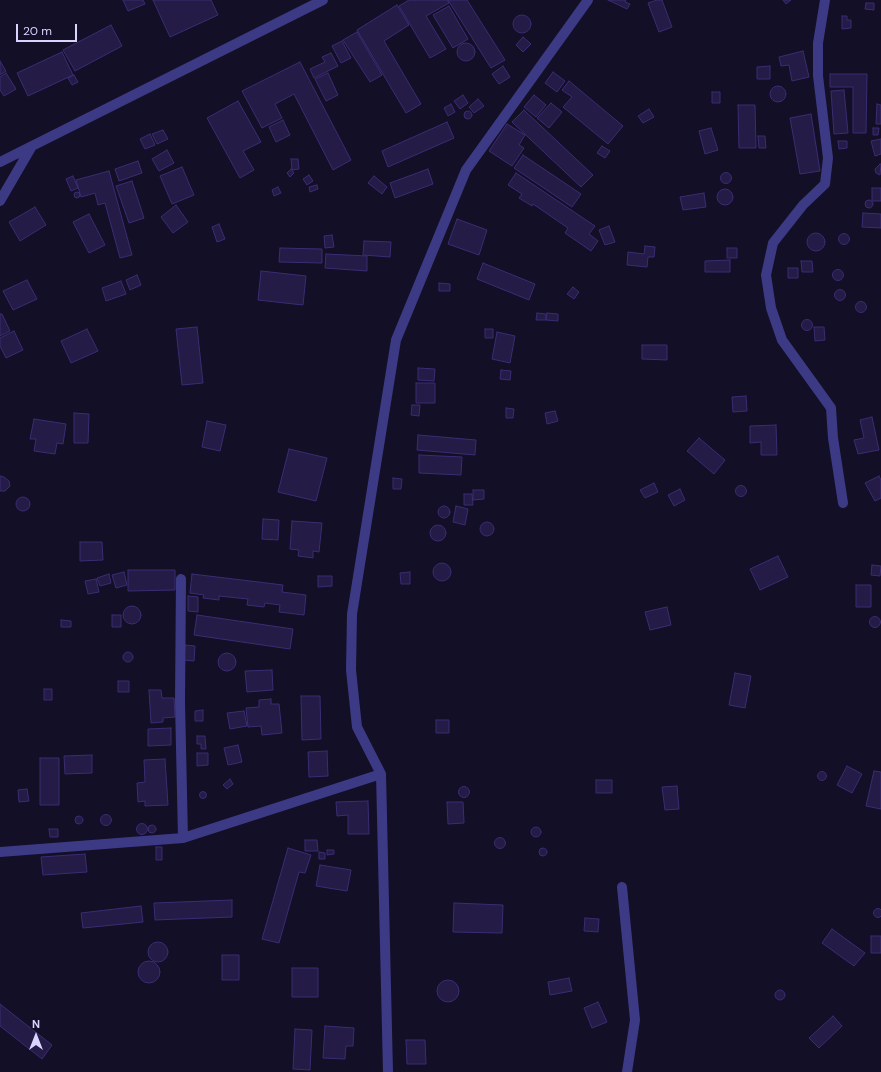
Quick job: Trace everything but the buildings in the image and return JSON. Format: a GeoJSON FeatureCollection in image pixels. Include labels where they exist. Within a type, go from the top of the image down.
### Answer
{"type":"FeatureCollection","features":[{"type":"Feature","properties":{"kind":"street"},"geometry":{"type":"LineString","coordinates":[[0,162],[323,0]]}},
{"type":"Feature","properties":{"kind":"street"},"geometry":{"type":"LineString","coordinates":[[388,1072],[381,774],[357,726],[350,670],[352,614],[396,340],[466,170],[588,0]]}},
{"type":"Feature","properties":{"kind":"street"},"geometry":{"type":"LineString","coordinates":[[825,0],[818,43],[818,76],[828,158],[825,184],[803,205],[773,243],[766,276],[771,308],[782,340],[831,408],[833,438],[843,503]]}},
{"type":"Feature","properties":{"kind":"street"},"geometry":{"type":"LineString","coordinates":[[0,201],[32,146]]}},
{"type":"Feature","properties":{"kind":"street"},"geometry":{"type":"LineString","coordinates":[[181,579],[180,702],[183,838]]}},
{"type":"Feature","properties":{"kind":"street"},"geometry":{"type":"LineString","coordinates":[[0,852],[183,838],[381,774]]}},
{"type":"Feature","properties":{"kind":"street"},"geometry":{"type":"LineString","coordinates":[[622,887],[635,1020],[627,1072]]}}]}
